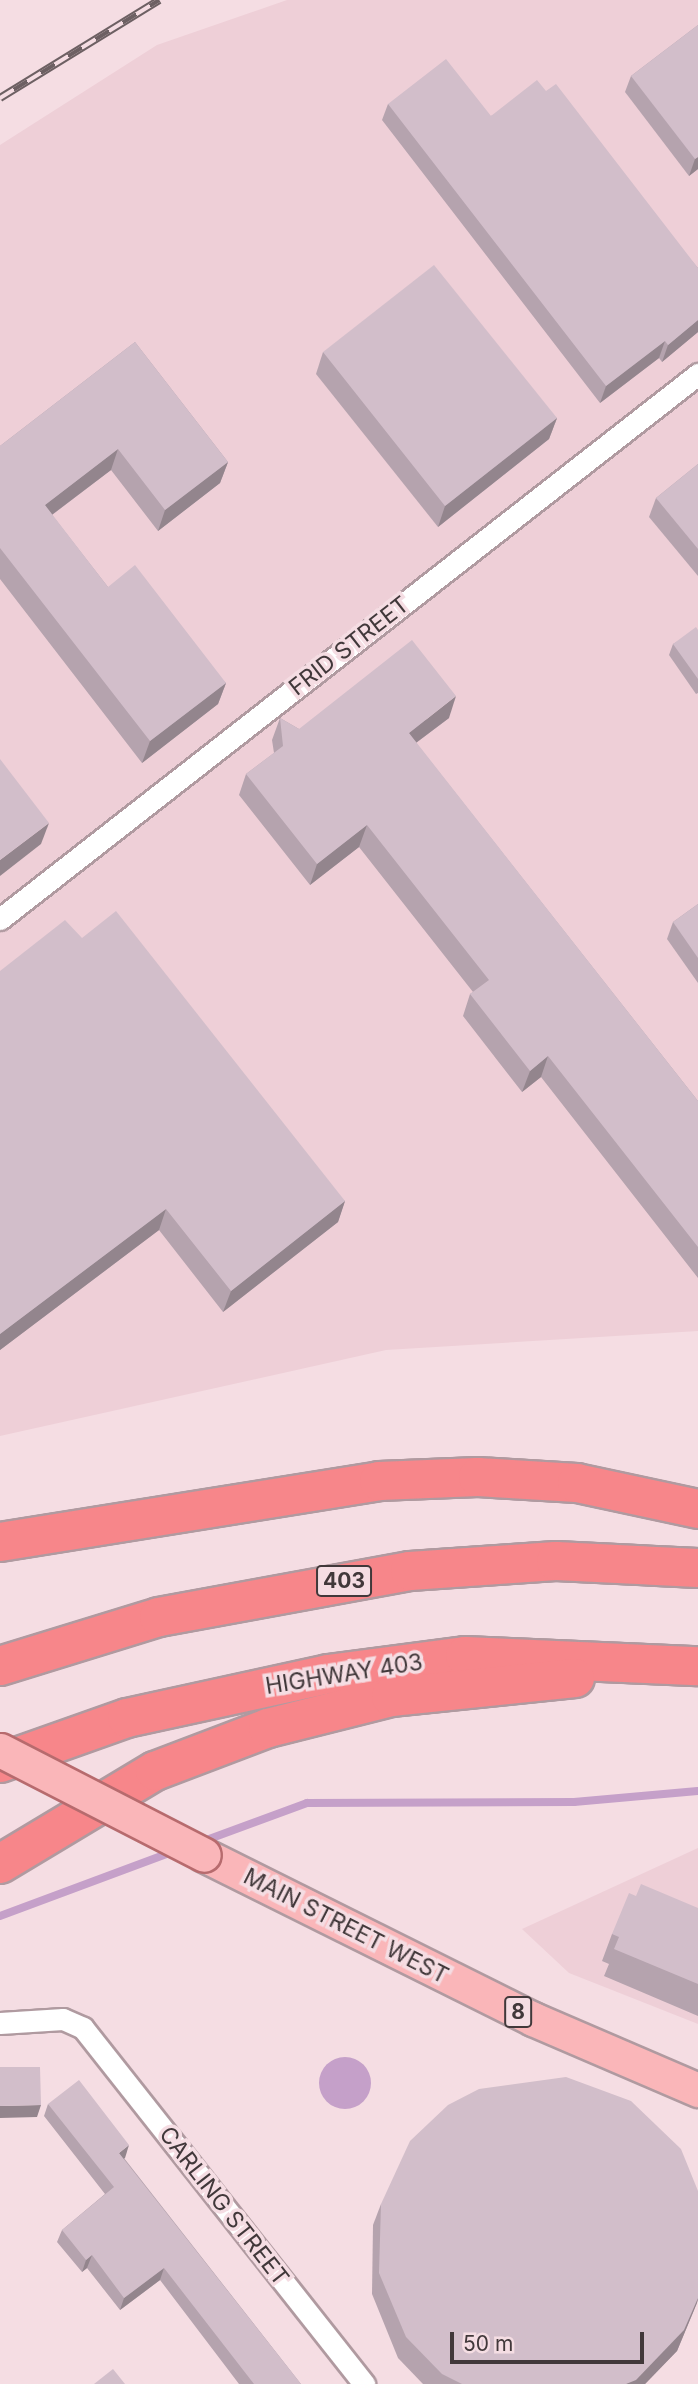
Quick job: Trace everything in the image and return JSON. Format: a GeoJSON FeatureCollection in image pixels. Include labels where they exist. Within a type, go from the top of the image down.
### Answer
{"type":"FeatureCollection","features":[{"type":"Feature","properties":{"kind":"highway"},"geometry":{"type":"LineString","coordinates":[[0,1542],[392,1480],[478,1476],[577,1483],[698,1509]]}},
{"type":"Feature","properties":{"kind":"highway","name":"403"},"geometry":{"type":"LineString","coordinates":[[0,1666],[159,1617],[410,1571],[556,1561],[698,1568]]}},
{"type":"Feature","properties":{"kind":"highway","name":"HIGHWAY 403"},"geometry":{"type":"LineString","coordinates":[[0,1763],[127,1718],[328,1674],[465,1656],[656,1661],[698,1666]]}},
{"type":"Feature","properties":{"kind":"highway"},"geometry":{"type":"LineString","coordinates":[[0,1864],[155,1771],[268,1728],[391,1697],[582,1677],[656,1661]]}},
{"type":"Feature","properties":{"kind":"main road","name":"MAIN STREET WEST"},"geometry":{"type":"LineString","coordinates":[[0,1750],[533,2019],[698,2090]]}},
{"type":"Feature","properties":{"kind":"street","name":"FRID STREET"},"geometry":{"type":"LineString","coordinates":[[0,919],[698,374]]}},
{"type":"Feature","properties":{"kind":"street","name":"CARLING STREET"},"geometry":{"type":"LineString","coordinates":[[0,2022],[63,2019],[83,2028],[364,2384]]}},
{"type":"Feature","properties":{"kind":"shaded area"},"geometry":{"type":"Polygon","coordinates":[[[287,0],[698,0],[698,1331],[386,1350],[0,1436],[0,145],[157,45],[287,0]]]}},
{"type":"Feature","properties":{"kind":"shaded area"},"geometry":{"type":"Polygon","coordinates":[[[698,1848],[698,2024],[569,1973],[522,1929],[698,1848]]]}},
{"type":"Feature","properties":{"kind":"shaded area"},"geometry":{"type":"Polygon","coordinates":[[[345,2057],[364,2064],[371,2083],[364,2102],[345,2109],[326,2102],[319,2083],[326,2064],[345,2057]]]}},
{"type":"Feature","properties":{"kind":"building"},"geometry":{"type":"Polygon","coordinates":[[[698,25],[698,157],[695,159],[631,76],[698,25]]]}},
{"type":"Feature","properties":{"kind":"building"},"geometry":{"type":"Polygon","coordinates":[[[446,59],[491,116],[537,80],[546,91],[556,84],[698,268],[698,320],[668,345],[665,341],[606,386],[388,104],[446,59]]]}},
{"type":"Feature","properties":{"kind":"building"},"geometry":{"type":"Polygon","coordinates":[[[434,265],[557,418],[445,506],[323,352],[434,265]]]}},
{"type":"Feature","properties":{"kind":"building"},"geometry":{"type":"Polygon","coordinates":[[[135,342],[228,462],[165,510],[118,449],[45,505],[108,587],[135,565],[226,683],[150,741],[0,548],[0,446],[135,342]]]}},
{"type":"Feature","properties":{"kind":"building"},"geometry":{"type":"Polygon","coordinates":[[[698,464],[698,549],[656,498],[698,464]]]}},
{"type":"Feature","properties":{"kind":"building"},"geometry":{"type":"Polygon","coordinates":[[[696,627],[698,630],[698,679],[673,644],[696,627]]]}},
{"type":"Feature","properties":{"kind":"building"},"geometry":{"type":"Polygon","coordinates":[[[412,640],[456,696],[409,733],[698,1101],[698,1247],[548,1056],[530,1071],[470,994],[489,980],[367,825],[317,864],[246,774],[283,746],[280,718],[299,729],[412,640]]]}},
{"type":"Feature","properties":{"kind":"building"},"geometry":{"type":"Polygon","coordinates":[[[0,759],[49,823],[0,860],[0,759]]]}},
{"type":"Feature","properties":{"kind":"building"},"geometry":{"type":"Polygon","coordinates":[[[698,904],[698,958],[673,922],[698,904]]]}},
{"type":"Feature","properties":{"kind":"building"},"geometry":{"type":"Polygon","coordinates":[[[116,911],[345,1201],[231,1291],[166,1209],[0,1334],[0,971],[65,920],[82,938],[116,911]]]}},
{"type":"Feature","properties":{"kind":"building"},"geometry":{"type":"Polygon","coordinates":[[[641,1884],[698,1908],[698,1984],[614,1949],[619,1937],[612,1934],[629,1893],[636,1896],[641,1884]]]}},
{"type":"Feature","properties":{"kind":"building"},"geometry":{"type":"Polygon","coordinates":[[[0,2067],[40,2067],[41,2105],[0,2106],[0,2067]]]}},
{"type":"Feature","properties":{"kind":"building"},"geometry":{"type":"Polygon","coordinates":[[[566,2077],[631,2101],[681,2149],[698,2191],[698,2298],[684,2330],[636,2380],[626,2384],[462,2384],[442,2374],[406,2337],[379,2273],[381,2204],[410,2141],[448,2105],[479,2089],[566,2077]]]}},
{"type":"Feature","properties":{"kind":"building"},"geometry":{"type":"Polygon","coordinates":[[[79,2080],[129,2145],[119,2153],[301,2384],[254,2384],[164,2268],[124,2298],[92,2255],[86,2260],[62,2230],[114,2187],[48,2104],[79,2080]]]}},
{"type":"Feature","properties":{"kind":"building"},"geometry":{"type":"Polygon","coordinates":[[[113,2369],[125,2384],[94,2384],[113,2369]]]}},
{"type":"Feature","properties":{"kind":"waterway"},"geometry":{"type":"LineString","coordinates":[[201,1842],[307,1803],[574,1802],[698,1791]]}},
{"type":"Feature","properties":{"kind":"waterway"},"geometry":{"type":"LineString","coordinates":[[0,1916],[175,1851]]}},
{"type":"Feature","properties":{"kind":"railway"},"geometry":{"type":"LineString","coordinates":[[0,98],[159,0]]}}]}
